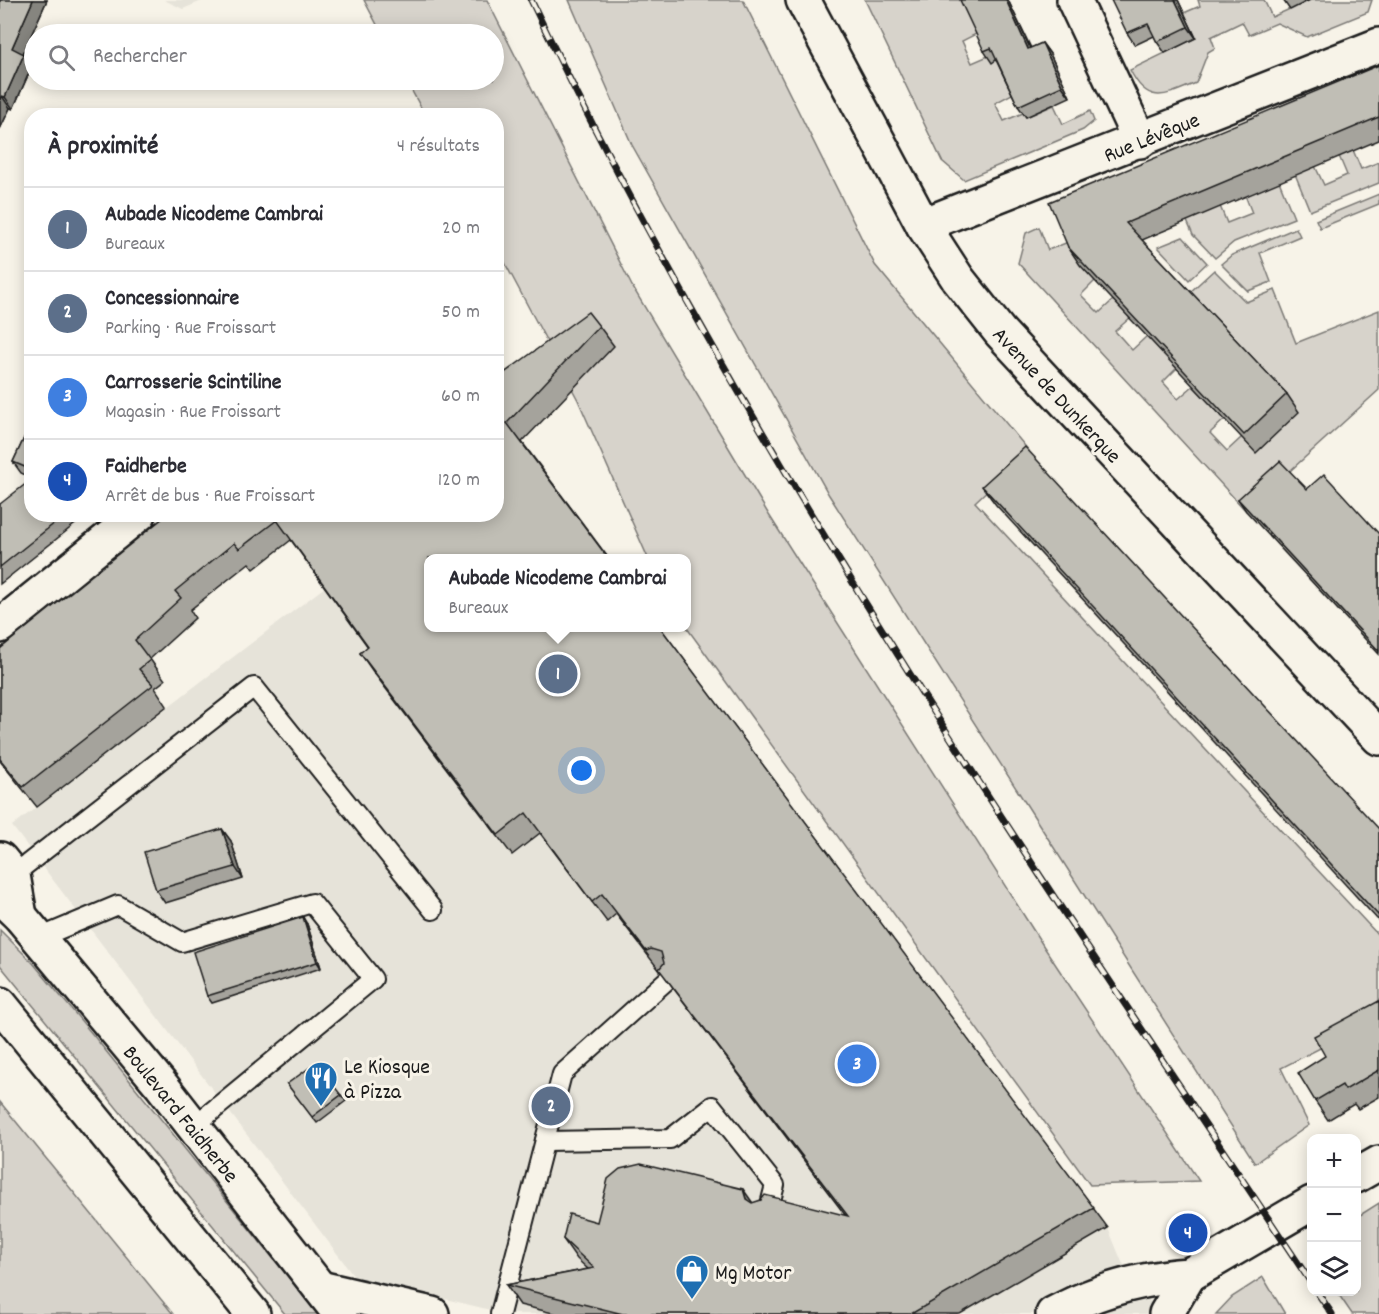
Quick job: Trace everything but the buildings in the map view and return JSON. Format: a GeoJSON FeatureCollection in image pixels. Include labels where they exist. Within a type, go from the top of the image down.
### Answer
{"type":"FeatureCollection","features":[{"type":"Feature","properties":{"kind":"street","name":"Avenue de Dunkerque"},"geometry":{"type":"LineString","coordinates":[[803,0],[923,225],[958,279],[1000,332],[1379,738]]}},
{"type":"Feature","properties":{"kind":"street"},"geometry":{"type":"LineString","coordinates":[[1074,0],[1140,141]]}},
{"type":"Feature","properties":{"kind":"street","name":"Rue Lévêque"},"geometry":{"type":"LineString","coordinates":[[923,225],[1379,45]]}},
{"type":"Feature","properties":{"kind":"street"},"geometry":{"type":"LineString","coordinates":[[0,626],[129,522]]}},
{"type":"Feature","properties":{"kind":"street","name":"Boulevard Faidherbe"},"geometry":{"type":"LineString","coordinates":[[14,897],[340,1314]]}},
{"type":"Feature","properties":{"kind":"street"},"geometry":{"type":"LineString","coordinates":[[0,1004],[253,1314]]}},
{"type":"Feature","properties":{"kind":"street"},"geometry":{"type":"LineString","coordinates":[[1361,1173],[1379,1163]]}},
{"type":"Feature","properties":{"kind":"street"},"geometry":{"type":"LineString","coordinates":[[1053,1314],[1077,1301],[1107,1291],[1166,1276],[1189,1275],[1307,1205]]}},
{"type":"Feature","properties":{"kind":"street"},"geometry":{"type":"LineString","coordinates":[[1166,1314],[1189,1275]]}},
{"type":"Feature","properties":{"kind":"street"},"geometry":{"type":"LineString","coordinates":[[320,1288],[432,1314]]}},
{"type":"Feature","properties":{"kind":"lane"},"geometry":{"type":"LineString","coordinates":[[14,897],[254,687],[433,910]]}},
{"type":"Feature","properties":{"kind":"lane"},"geometry":{"type":"LineString","coordinates":[[14,897],[118,905],[183,942],[312,903],[373,979],[194,1126]]}},
{"type":"Feature","properties":{"kind":"lane"},"geometry":{"type":"LineString","coordinates":[[500,1314],[562,1074],[667,980]]}},
{"type":"Feature","properties":{"kind":"lane"},"geometry":{"type":"LineString","coordinates":[[545,1141],[670,1139],[712,1106],[775,1185],[768,1212]]}},
{"type":"Feature","properties":{"kind":"shaded area"},"geometry":{"type":"Polygon","coordinates":[[[164,0],[204,0],[183,9],[164,0]]]}},
{"type":"Feature","properties":{"kind":"shaded area"},"geometry":{"type":"Polygon","coordinates":[[[364,0],[487,0],[499,24],[377,24],[364,0]]]}},
{"type":"Feature","properties":{"kind":"shaded area"},"geometry":{"type":"Polygon","coordinates":[[[569,0],[743,0],[875,265],[1029,451],[975,502],[1379,936],[1379,1018],[1281,1068],[1309,1125],[1255,1163],[829,495],[632,145],[569,0]]]}},
{"type":"Feature","properties":{"kind":"shaded area"},"geometry":{"type":"Polygon","coordinates":[[[865,0],[962,0],[978,33],[962,41],[972,63],[988,56],[999,59],[1014,93],[995,103],[1004,121],[1023,113],[1026,117],[1054,105],[1063,124],[1090,111],[1094,121],[1083,130],[964,180],[942,161],[865,0]]]}},
{"type":"Feature","properties":{"kind":"shaded area"},"geometry":{"type":"Polygon","coordinates":[[[1198,0],[1264,0],[1272,17],[1310,0],[1372,0],[1368,12],[1307,37],[1277,23],[1249,35],[1242,22],[1211,37],[1215,48],[1208,52],[1196,83],[1166,94],[1151,93],[1144,89],[1130,70],[1196,38],[1184,13],[1200,6],[1198,0]]]}},
{"type":"Feature","properties":{"kind":"shaded area"},"geometry":{"type":"Polygon","coordinates":[[[504,34],[632,286],[769,515],[1044,947],[1199,1181],[1090,1185],[690,632],[691,554],[646,554],[578,400],[504,261],[504,108],[421,108],[411,90],[504,90],[504,34]]]}},
{"type":"Feature","properties":{"kind":"shaded area"},"geometry":{"type":"Polygon","coordinates":[[[1353,150],[1361,169],[1379,162],[1379,183],[1310,211],[1295,174],[1315,166],[1324,185],[1347,175],[1339,156],[1353,150]]]}},
{"type":"Feature","properties":{"kind":"shaded area"},"geometry":{"type":"Polygon","coordinates":[[[1201,160],[1227,223],[1252,213],[1245,195],[1279,181],[1294,218],[1234,242],[1215,258],[1193,235],[1167,174],[1201,160]]]}},
{"type":"Feature","properties":{"kind":"shaded area"},"geometry":{"type":"Polygon","coordinates":[[[1379,194],[1379,204],[1320,228],[1316,220],[1379,194]]]}},
{"type":"Feature","properties":{"kind":"shaded area"},"geometry":{"type":"Polygon","coordinates":[[[1039,227],[1048,250],[1071,241],[1095,281],[1081,295],[1099,313],[1113,300],[1130,318],[1115,331],[1132,350],[1147,336],[1177,368],[1163,382],[1178,399],[1193,386],[1225,419],[1210,433],[1227,451],[1242,437],[1188,294],[1214,270],[1246,302],[1275,290],[1296,343],[1379,310],[1379,390],[1246,511],[1018,263],[1026,233],[1039,227]]]}},
{"type":"Feature","properties":{"kind":"shaded area"},"geometry":{"type":"Polygon","coordinates":[[[1296,228],[1300,236],[1260,253],[1271,282],[1248,291],[1221,264],[1232,255],[1296,228]]]}},
{"type":"Feature","properties":{"kind":"shaded area"},"geometry":{"type":"Polygon","coordinates":[[[1183,237],[1207,263],[1189,280],[1158,247],[1183,237]]]}},
{"type":"Feature","properties":{"kind":"shaded area"},"geometry":{"type":"Polygon","coordinates":[[[504,517],[597,554],[424,554],[424,632],[434,632],[1108,1228],[1122,1262],[1159,1314],[507,1314],[355,1277],[12,826],[410,522],[504,522],[504,517]]]}},
{"type":"Feature","properties":{"kind":"shaded area"},"geometry":{"type":"Polygon","coordinates":[[[0,930],[33,963],[93,1035],[318,1314],[285,1314],[0,965],[0,930]]]}},
{"type":"Feature","properties":{"kind":"shaded area"},"geometry":{"type":"Polygon","coordinates":[[[0,1102],[173,1314],[0,1314],[0,1102]]]}},
{"type":"Feature","properties":{"kind":"shaded area"},"geometry":{"type":"Polygon","coordinates":[[[1379,1203],[1379,1314],[1352,1314],[1340,1296],[1361,1296],[1361,1214],[1379,1203]]]}},
{"type":"Feature","properties":{"kind":"shaded area"},"geometry":{"type":"Polygon","coordinates":[[[1263,1277],[1285,1314],[1216,1314],[1232,1297],[1263,1277]]]}},
{"type":"Feature","properties":{"kind":"railway"},"geometry":{"type":"LineString","coordinates":[[531,0],[615,168],[705,333],[800,495],[898,656],[1000,814],[1307,1277]]}},
{"type":"Feature","properties":{"kind":"railway"},"geometry":{"type":"LineString","coordinates":[[1320,1296],[1332,1314]]}},
{"type":"Feature","properties":{"kind":"place","name":"Aubade Nicodeme Cambrai"},"geometry":{"type":"Point","coordinates":[558,674]}},
{"type":"Feature","properties":{"kind":"place","name":"Carrosserie Scintiline"},"geometry":{"type":"Point","coordinates":[857,1064]}},
{"type":"Feature","properties":{"kind":"place","name":"Concessionnaire"},"geometry":{"type":"Point","coordinates":[551,1106]}},
{"type":"Feature","properties":{"kind":"place","name":"Le Kiosque à Pizza"},"geometry":{"type":"Point","coordinates":[321,1107]}},
{"type":"Feature","properties":{"kind":"place","name":"Faidherbe"},"geometry":{"type":"Point","coordinates":[1188,1233]}},
{"type":"Feature","properties":{"kind":"place","name":"Mg Motor"},"geometry":{"type":"Point","coordinates":[692,1300]}}]}
